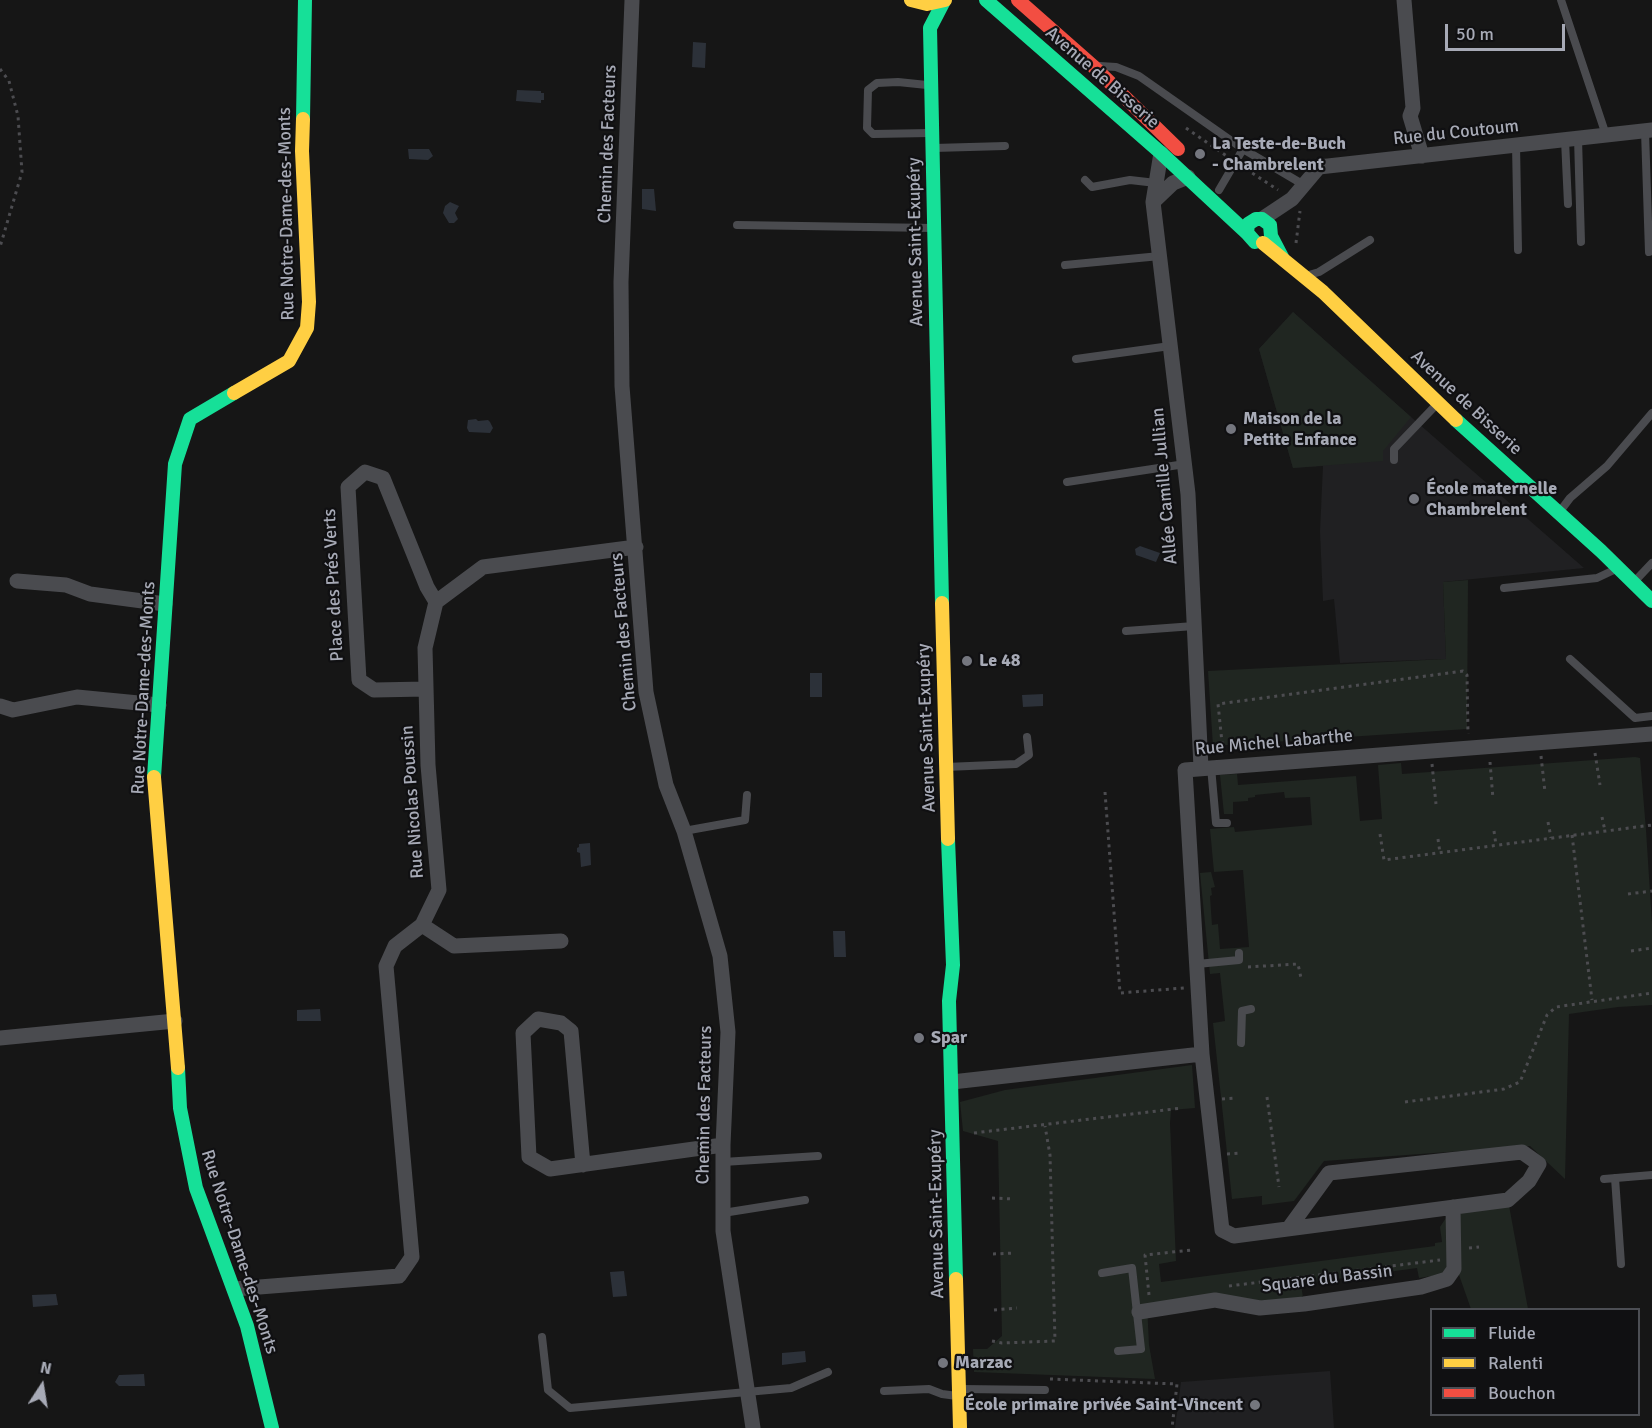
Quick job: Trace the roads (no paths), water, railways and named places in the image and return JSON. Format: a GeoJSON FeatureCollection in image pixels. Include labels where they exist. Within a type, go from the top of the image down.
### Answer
{"type":"FeatureCollection","features":[{"type":"Feature","properties":{"kind":"street","name":"Rue Notre-Dame-des-Monts"},"geometry":{"type":"LineString","coordinates":[[272,1428],[247,1326],[196,1188],[180,1108],[154,779],[175,464],[190,419],[289,361],[307,328],[309,302],[302,151],[305,0]]}},
{"type":"Feature","properties":{"kind":"street","name":"Chemin des Facteurs"},"geometry":{"type":"LineString","coordinates":[[632,0],[621,282],[622,386],[646,692],[666,785],[684,831],[720,956],[728,1032],[723,1145],[723,1231],[753,1428]]}},
{"type":"Feature","properties":{"kind":"street"},"geometry":{"type":"LineString","coordinates":[[910,0],[927,4],[944,0]]}},
{"type":"Feature","properties":{"kind":"street"},"geometry":{"type":"LineString","coordinates":[[910,0],[930,27]]}},
{"type":"Feature","properties":{"kind":"street","name":"Avenue Saint-Exupéry"},"geometry":{"type":"LineString","coordinates":[[944,0],[930,27],[945,767],[953,965],[949,1001],[960,1428]]}},
{"type":"Feature","properties":{"kind":"street","name":"Avenue de Bisserie"},"geometry":{"type":"LineString","coordinates":[[986,0],[1188,177],[1261,230]]}},
{"type":"Feature","properties":{"kind":"street","name":"Avenue de Bisserie"},"geometry":{"type":"LineString","coordinates":[[1018,0],[1094,67],[1261,230],[1281,256],[1306,276],[1438,403],[1600,550],[1652,601]]}},
{"type":"Feature","properties":{"kind":"street"},"geometry":{"type":"LineString","coordinates":[[1404,0],[1413,108],[1410,116],[1422,156]]}},
{"type":"Feature","properties":{"kind":"street","name":"Rue du Coutoum"},"geometry":{"type":"LineString","coordinates":[[1261,230],[1281,206],[1292,199],[1320,167],[1648,131]]}},
{"type":"Feature","properties":{"kind":"street","name":"Allée Camille Jullian"},"geometry":{"type":"LineString","coordinates":[[1161,153],[1153,202],[1185,464],[1194,626],[1212,767]]}},
{"type":"Feature","properties":{"kind":"street"},"geometry":{"type":"LineString","coordinates":[[1153,202],[1173,183],[1188,177]]}},
{"type":"Feature","properties":{"kind":"street","name":"Place des Prés Verts"},"geometry":{"type":"LineString","coordinates":[[426,689],[374,690],[359,680],[348,487],[365,472],[383,478],[427,587],[436,602]]}},
{"type":"Feature","properties":{"kind":"street"},"geometry":{"type":"LineString","coordinates":[[436,602],[483,567],[636,547]]}},
{"type":"Feature","properties":{"kind":"street"},"geometry":{"type":"LineString","coordinates":[[17,581],[66,585],[90,594],[165,604]]}},
{"type":"Feature","properties":{"kind":"street","name":"Rue Nicolas Poussin"},"geometry":{"type":"LineString","coordinates":[[234,1289],[399,1276],[412,1257],[386,966],[395,946],[423,925],[438,890],[428,765],[425,648],[436,602]]}},
{"type":"Feature","properties":{"kind":"street"},"geometry":{"type":"LineString","coordinates":[[0,706],[13,710],[78,698],[159,705]]}},
{"type":"Feature","properties":{"kind":"street","name":"Rue Michel Labarthe"},"geometry":{"type":"LineString","coordinates":[[1289,1228],[1329,1173],[1522,1152],[1539,1164],[1529,1181],[1508,1200],[1234,1236],[1222,1230],[1202,1054],[1202,1025],[1197,987],[1184,785],[1185,770],[1652,734]]}},
{"type":"Feature","properties":{"kind":"street"},"geometry":{"type":"LineString","coordinates":[[423,925],[454,946],[561,941]]}},
{"type":"Feature","properties":{"kind":"street"},"geometry":{"type":"LineString","coordinates":[[583,1165],[571,1031],[561,1023],[538,1019],[523,1033],[529,1157],[550,1169],[583,1165],[723,1145]]}},
{"type":"Feature","properties":{"kind":"street"},"geometry":{"type":"LineString","coordinates":[[0,1038],[175,1022]]}},
{"type":"Feature","properties":{"kind":"street"},"geometry":{"type":"LineString","coordinates":[[952,1082],[1202,1054]]}},
{"type":"Feature","properties":{"kind":"street","name":"Square du Bassin"},"geometry":{"type":"LineString","coordinates":[[1139,1312],[1215,1300],[1260,1308],[1271,1307],[1421,1287],[1447,1280],[1454,1269],[1453,1207]]}},
{"type":"Feature","properties":{"kind":"lane"},"geometry":{"type":"LineString","coordinates":[[1561,0],[1606,135]]}},
{"type":"Feature","properties":{"kind":"lane"},"geometry":{"type":"LineString","coordinates":[[1094,67],[1116,67],[1139,76],[1243,149],[1304,185]]}},
{"type":"Feature","properties":{"kind":"lane"},"geometry":{"type":"LineString","coordinates":[[931,85],[898,82],[878,84],[868,90],[867,128],[873,134],[932,133]]}},
{"type":"Feature","properties":{"kind":"lane"},"geometry":{"type":"LineString","coordinates":[[1648,131],[1649,252]]}},
{"type":"Feature","properties":{"kind":"lane"},"geometry":{"type":"LineString","coordinates":[[1568,204],[1571,139]]}},
{"type":"Feature","properties":{"kind":"lane"},"geometry":{"type":"LineString","coordinates":[[1571,139],[1581,242]]}},
{"type":"Feature","properties":{"kind":"lane"},"geometry":{"type":"LineString","coordinates":[[1516,145],[1518,249]]}},
{"type":"Feature","properties":{"kind":"lane"},"geometry":{"type":"LineString","coordinates":[[932,148],[1005,146]]}},
{"type":"Feature","properties":{"kind":"lane"},"geometry":{"type":"LineString","coordinates":[[1219,190],[1243,149]]}},
{"type":"Feature","properties":{"kind":"lane"},"geometry":{"type":"LineString","coordinates":[[1084,180],[1092,188],[1130,180],[1156,183]]}},
{"type":"Feature","properties":{"kind":"lane"},"geometry":{"type":"LineString","coordinates":[[736,225],[933,228]]}},
{"type":"Feature","properties":{"kind":"lane"},"geometry":{"type":"LineString","coordinates":[[1306,276],[1319,272],[1370,240]]}},
{"type":"Feature","properties":{"kind":"lane"},"geometry":{"type":"LineString","coordinates":[[1065,265],[1160,256]]}},
{"type":"Feature","properties":{"kind":"lane"},"geometry":{"type":"LineString","coordinates":[[1076,359],[1170,346]]}},
{"type":"Feature","properties":{"kind":"lane"},"geometry":{"type":"LineString","coordinates":[[1394,460],[1394,449],[1438,403]]}},
{"type":"Feature","properties":{"kind":"lane"},"geometry":{"type":"LineString","coordinates":[[1558,512],[1570,498],[1607,466],[1652,413]]}},
{"type":"Feature","properties":{"kind":"lane"},"geometry":{"type":"LineString","coordinates":[[1066,482],[1185,464]]}},
{"type":"Feature","properties":{"kind":"lane"},"geometry":{"type":"LineString","coordinates":[[1633,583],[1652,563]]}},
{"type":"Feature","properties":{"kind":"lane"},"geometry":{"type":"LineString","coordinates":[[1504,588],[1597,578],[1617,568]]}},
{"type":"Feature","properties":{"kind":"lane"},"geometry":{"type":"LineString","coordinates":[[1126,631],[1194,626]]}},
{"type":"Feature","properties":{"kind":"lane"},"geometry":{"type":"LineString","coordinates":[[1570,659],[1635,718],[1652,717]]}},
{"type":"Feature","properties":{"kind":"lane"},"geometry":{"type":"LineString","coordinates":[[945,767],[1016,764],[1029,755],[1027,737]]}},
{"type":"Feature","properties":{"kind":"lane"},"geometry":{"type":"LineString","coordinates":[[1212,767],[1216,823],[1227,823]]}},
{"type":"Feature","properties":{"kind":"lane"},"geometry":{"type":"LineString","coordinates":[[684,831],[745,820],[747,795]]}},
{"type":"Feature","properties":{"kind":"lane"},"geometry":{"type":"LineString","coordinates":[[1197,964],[1239,960],[1239,953]]}},
{"type":"Feature","properties":{"kind":"lane"},"geometry":{"type":"LineString","coordinates":[[1241,1043],[1242,1011],[1251,1009]]}},
{"type":"Feature","properties":{"kind":"lane"},"geometry":{"type":"LineString","coordinates":[[723,1162],[818,1156]]}},
{"type":"Feature","properties":{"kind":"lane"},"geometry":{"type":"LineString","coordinates":[[1604,1179],[1652,1175]]}},
{"type":"Feature","properties":{"kind":"lane"},"geometry":{"type":"LineString","coordinates":[[1615,1178],[1621,1264]]}},
{"type":"Feature","properties":{"kind":"lane"},"geometry":{"type":"LineString","coordinates":[[723,1213],[805,1200]]}},
{"type":"Feature","properties":{"kind":"lane"},"geometry":{"type":"LineString","coordinates":[[1102,1273],[1132,1268],[1139,1312],[1141,1349],[1118,1352]]}},
{"type":"Feature","properties":{"kind":"lane"},"geometry":{"type":"LineString","coordinates":[[542,1337],[548,1390],[570,1408],[791,1388],[828,1372]]}},
{"type":"Feature","properties":{"kind":"lane"},"geometry":{"type":"LineString","coordinates":[[884,1391],[929,1389],[942,1394],[1045,1390]]}},
{"type":"Feature","properties":{"kind":"place","name":"La Teste-de-Buch - Chambrelent"},"geometry":{"type":"Point","coordinates":[1200,154]}},
{"type":"Feature","properties":{"kind":"place","name":"Maison de la Petite Enfance"},"geometry":{"type":"Point","coordinates":[1231,429]}},
{"type":"Feature","properties":{"kind":"place","name":"École maternelle Chambrelent"},"geometry":{"type":"Point","coordinates":[1414,499]}},
{"type":"Feature","properties":{"kind":"place","name":"Le 48"},"geometry":{"type":"Point","coordinates":[967,661]}},
{"type":"Feature","properties":{"kind":"place","name":"Spar"},"geometry":{"type":"Point","coordinates":[919,1038]}},
{"type":"Feature","properties":{"kind":"place","name":"Marzac"},"geometry":{"type":"Point","coordinates":[943,1363]}},
{"type":"Feature","properties":{"kind":"place","name":"École primaire privée Saint-Vincent"},"geometry":{"type":"Point","coordinates":[1255,1405]}}]}
